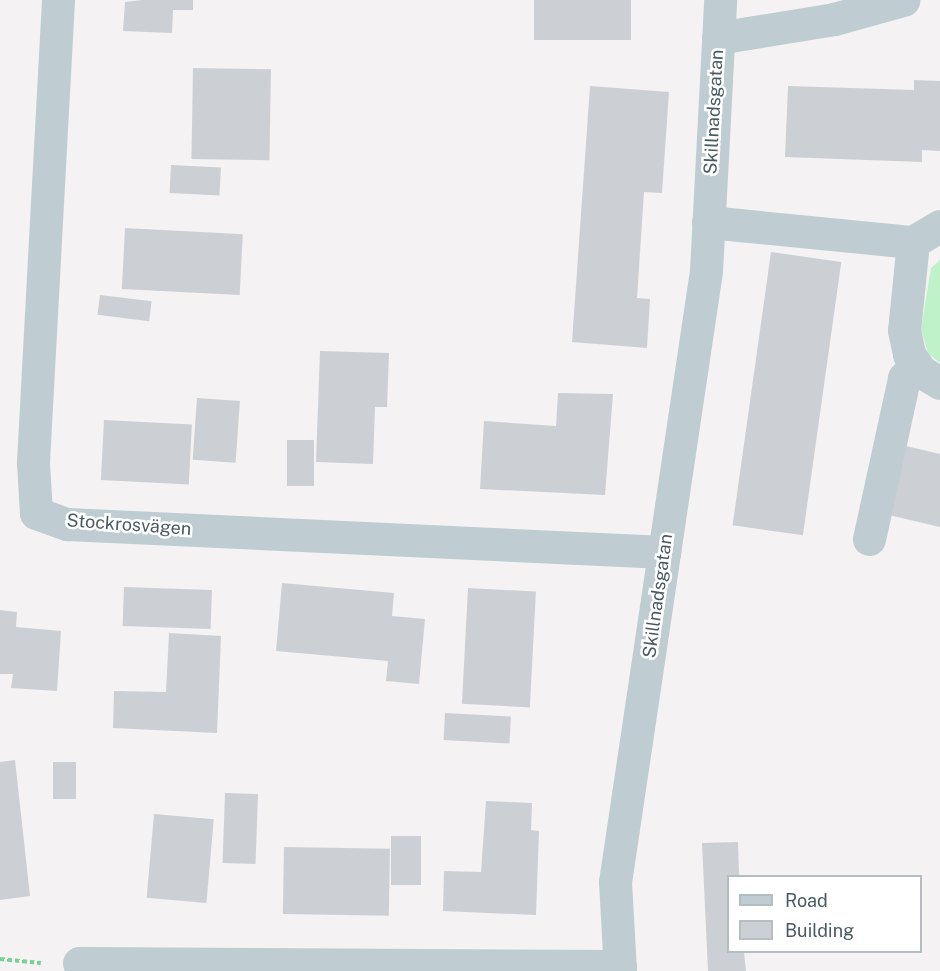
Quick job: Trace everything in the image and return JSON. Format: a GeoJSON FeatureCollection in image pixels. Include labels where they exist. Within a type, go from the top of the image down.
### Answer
{"type":"FeatureCollection","features":[{"type":"Feature","properties":{"kind":"street","name":"Stockrosvägen"},"geometry":{"type":"LineString","coordinates":[[58,0],[33,463],[36,513],[67,524],[664,552]]}},
{"type":"Feature","properties":{"kind":"street","name":"Skillnadsgatan"},"geometry":{"type":"LineString","coordinates":[[620,969],[615,882],[705,271],[720,0]]}},
{"type":"Feature","properties":{"kind":"street","name":"Skillnadsgatan"},"geometry":{"type":"LineString","coordinates":[[718,38],[834,19],[903,0]]}},
{"type":"Feature","properties":{"kind":"street"},"geometry":{"type":"LineString","coordinates":[[708,222],[927,234],[904,330],[928,374],[904,378],[868,539]]}},
{"type":"Feature","properties":{"kind":"street"},"geometry":{"type":"LineString","coordinates":[[79,963],[620,969]]}},
{"type":"Feature","properties":{"kind":"green space"},"geometry":{"type":"Polygon","coordinates":[[[940,260],[940,363],[928,353],[921,329],[931,268],[940,260]]]}},
{"type":"Feature","properties":{"kind":"building"},"geometry":{"type":"Polygon","coordinates":[[[193,0],[193,10],[173,10],[172,33],[123,31],[125,2],[193,0]]]}},
{"type":"Feature","properties":{"kind":"building"},"geometry":{"type":"Polygon","coordinates":[[[534,0],[631,0],[631,40],[534,40],[534,0]]]}},
{"type":"Feature","properties":{"kind":"building"},"geometry":{"type":"Polygon","coordinates":[[[193,68],[271,69],[269,160],[191,159],[193,68]]]}},
{"type":"Feature","properties":{"kind":"building"},"geometry":{"type":"Polygon","coordinates":[[[914,80],[940,81],[940,151],[922,150],[922,162],[785,157],[788,86],[914,90],[914,80]]]}},
{"type":"Feature","properties":{"kind":"building"},"geometry":{"type":"Polygon","coordinates":[[[590,86],[669,92],[662,193],[644,192],[637,298],[650,299],[647,348],[572,342],[590,86]]]}},
{"type":"Feature","properties":{"kind":"building"},"geometry":{"type":"Polygon","coordinates":[[[171,165],[221,168],[219,196],[170,193],[171,165]]]}},
{"type":"Feature","properties":{"kind":"building"},"geometry":{"type":"Polygon","coordinates":[[[125,228],[243,234],[240,295],[122,289],[125,228]]]}},
{"type":"Feature","properties":{"kind":"building"},"geometry":{"type":"Polygon","coordinates":[[[771,252],[841,262],[803,535],[733,525],[771,252]]]}},
{"type":"Feature","properties":{"kind":"building"},"geometry":{"type":"Polygon","coordinates":[[[100,295],[152,301],[149,321],[98,315],[100,295]]]}},
{"type":"Feature","properties":{"kind":"building"},"geometry":{"type":"Polygon","coordinates":[[[320,351],[389,353],[387,407],[375,407],[373,464],[316,462],[320,351]]]}},
{"type":"Feature","properties":{"kind":"building"},"geometry":{"type":"Polygon","coordinates":[[[558,393],[613,394],[605,495],[480,489],[484,421],[556,426],[558,393]]]}},
{"type":"Feature","properties":{"kind":"building"},"geometry":{"type":"Polygon","coordinates":[[[197,398],[240,401],[236,463],[193,460],[197,398]]]}},
{"type":"Feature","properties":{"kind":"building"},"geometry":{"type":"Polygon","coordinates":[[[104,420],[192,425],[189,485],[101,480],[104,420]]]}},
{"type":"Feature","properties":{"kind":"building"},"geometry":{"type":"Polygon","coordinates":[[[287,440],[314,440],[314,486],[287,486],[287,440]]]}},
{"type":"Feature","properties":{"kind":"building"},"geometry":{"type":"Polygon","coordinates":[[[906,446],[940,454],[940,527],[889,515],[906,446]]]}},
{"type":"Feature","properties":{"kind":"building"},"geometry":{"type":"Polygon","coordinates":[[[282,583],[394,593],[392,616],[425,619],[419,684],[386,681],[388,661],[276,651],[282,583]]]}},
{"type":"Feature","properties":{"kind":"building"},"geometry":{"type":"Polygon","coordinates":[[[124,587],[212,590],[211,629],[123,626],[124,587]]]}},
{"type":"Feature","properties":{"kind":"building"},"geometry":{"type":"Polygon","coordinates":[[[468,588],[536,592],[530,707],[462,704],[468,588]]]}},
{"type":"Feature","properties":{"kind":"building"},"geometry":{"type":"Polygon","coordinates":[[[0,610],[17,612],[16,627],[61,631],[57,691],[11,688],[13,674],[0,674],[0,610]]]}},
{"type":"Feature","properties":{"kind":"building"},"geometry":{"type":"Polygon","coordinates":[[[169,633],[221,636],[217,733],[113,728],[114,691],[166,692],[169,633]]]}},
{"type":"Feature","properties":{"kind":"building"},"geometry":{"type":"Polygon","coordinates":[[[445,713],[511,716],[509,743],[444,740],[445,713]]]}},
{"type":"Feature","properties":{"kind":"building"},"geometry":{"type":"Polygon","coordinates":[[[15,760],[30,896],[0,900],[0,762],[15,760]]]}},
{"type":"Feature","properties":{"kind":"building"},"geometry":{"type":"Polygon","coordinates":[[[53,762],[76,762],[76,799],[53,799],[53,762]]]}},
{"type":"Feature","properties":{"kind":"building"},"geometry":{"type":"Polygon","coordinates":[[[225,793],[258,794],[256,864],[223,863],[225,793]]]}},
{"type":"Feature","properties":{"kind":"building"},"geometry":{"type":"Polygon","coordinates":[[[486,801],[532,803],[531,830],[539,831],[536,915],[443,911],[444,871],[481,872],[486,801]]]}},
{"type":"Feature","properties":{"kind":"building"},"geometry":{"type":"Polygon","coordinates":[[[154,814],[214,819],[206,903],[147,898],[154,814]]]}},
{"type":"Feature","properties":{"kind":"building"},"geometry":{"type":"Polygon","coordinates":[[[391,836],[421,836],[421,885],[391,885],[391,836]]]}},
{"type":"Feature","properties":{"kind":"building"},"geometry":{"type":"Polygon","coordinates":[[[738,842],[739,875],[727,875],[727,953],[744,953],[746,971],[708,971],[702,843],[738,842]]]}},
{"type":"Feature","properties":{"kind":"building"},"geometry":{"type":"Polygon","coordinates":[[[284,847],[390,849],[389,916],[283,914],[284,847]]]}}]}
